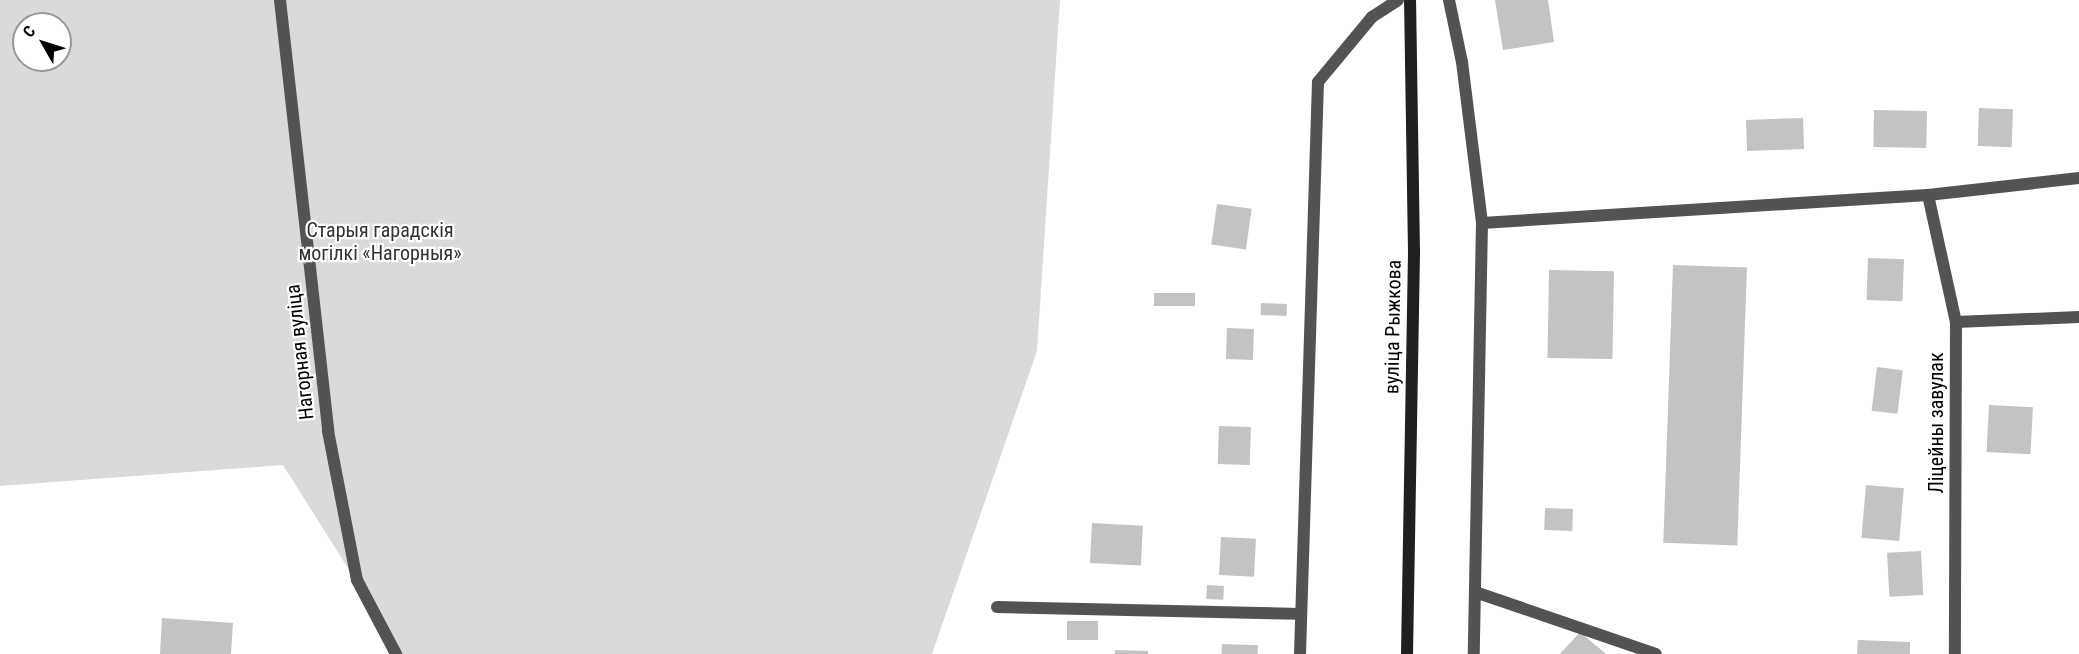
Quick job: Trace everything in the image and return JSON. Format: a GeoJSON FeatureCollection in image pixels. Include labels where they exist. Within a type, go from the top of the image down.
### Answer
{"type":"FeatureCollection","features":[{"type":"Feature","properties":{"kind":"main road","name":"вуліца Рыжкова"},"geometry":{"type":"LineString","coordinates":[[1407,654],[1414,252],[1410,0]]}},
{"type":"Feature","properties":{"kind":"street","name":"Нагорная вуліца"},"geometry":{"type":"LineString","coordinates":[[280,0],[328,431],[357,580],[396,654]]}},
{"type":"Feature","properties":{"kind":"street"},"geometry":{"type":"LineString","coordinates":[[1300,654],[1318,82],[1372,17],[1398,0]]}},
{"type":"Feature","properties":{"kind":"street"},"geometry":{"type":"LineString","coordinates":[[1449,0],[1462,62],[1482,223],[1474,654]]}},
{"type":"Feature","properties":{"kind":"street"},"geometry":{"type":"LineString","coordinates":[[1482,223],[1929,195],[2079,178]]}},
{"type":"Feature","properties":{"kind":"street","name":"Ліцейны завулак"},"geometry":{"type":"LineString","coordinates":[[1929,195],[1956,322],[1955,654]]}},
{"type":"Feature","properties":{"kind":"street"},"geometry":{"type":"LineString","coordinates":[[1956,322],[2079,317]]}},
{"type":"Feature","properties":{"kind":"street"},"geometry":{"type":"LineString","coordinates":[[1475,592],[1656,654]]}},
{"type":"Feature","properties":{"kind":"street"},"geometry":{"type":"LineString","coordinates":[[997,607],[1300,614]]}},
{"type":"Feature","properties":{"kind":"green space","name":"Старыя гарадскія могілкі «Нагорныя»"},"geometry":{"type":"Polygon","coordinates":[[[0,0],[1060,0],[1037,351],[932,654],[402,654],[283,465],[0,486],[0,0]]]}},
{"type":"Feature","properties":{"kind":"building"},"geometry":{"type":"Polygon","coordinates":[[[1495,0],[1548,0],[1554,42],[1503,50],[1495,0]]]}},
{"type":"Feature","properties":{"kind":"building"},"geometry":{"type":"Polygon","coordinates":[[[1979,108],[2013,109],[2012,147],[1978,146],[1979,108]]]}},
{"type":"Feature","properties":{"kind":"building"},"geometry":{"type":"Polygon","coordinates":[[[1874,110],[1927,111],[1926,148],[1873,147],[1874,110]]]}},
{"type":"Feature","properties":{"kind":"building"},"geometry":{"type":"Polygon","coordinates":[[[1803,118],[1804,149],[1747,151],[1746,120],[1803,118]]]}},
{"type":"Feature","properties":{"kind":"building"},"geometry":{"type":"Polygon","coordinates":[[[1217,204],[1252,209],[1246,249],[1211,245],[1217,204]]]}},
{"type":"Feature","properties":{"kind":"building"},"geometry":{"type":"Polygon","coordinates":[[[1868,258],[1904,259],[1903,301],[1867,300],[1868,258]]]}},
{"type":"Feature","properties":{"kind":"building"},"geometry":{"type":"Polygon","coordinates":[[[1673,265],[1747,268],[1737,545],[1663,543],[1673,265]]]}},
{"type":"Feature","properties":{"kind":"building"},"geometry":{"type":"Polygon","coordinates":[[[1549,270],[1614,271],[1612,359],[1547,358],[1549,270]]]}},
{"type":"Feature","properties":{"kind":"building"},"geometry":{"type":"Polygon","coordinates":[[[1154,293],[1195,293],[1195,306],[1154,306],[1154,293]]]}},
{"type":"Feature","properties":{"kind":"building"},"geometry":{"type":"Polygon","coordinates":[[[1261,303],[1287,304],[1287,316],[1261,315],[1261,303]]]}},
{"type":"Feature","properties":{"kind":"building"},"geometry":{"type":"Polygon","coordinates":[[[1227,328],[1254,329],[1253,360],[1226,359],[1227,328]]]}},
{"type":"Feature","properties":{"kind":"building"},"geometry":{"type":"Polygon","coordinates":[[[1877,367],[1903,370],[1897,414],[1872,411],[1877,367]]]}},
{"type":"Feature","properties":{"kind":"building"},"geometry":{"type":"Polygon","coordinates":[[[1989,405],[2033,407],[2030,454],[1987,452],[1989,405]]]}},
{"type":"Feature","properties":{"kind":"building"},"geometry":{"type":"Polygon","coordinates":[[[1219,426],[1251,427],[1250,465],[1218,464],[1219,426]]]}},
{"type":"Feature","properties":{"kind":"building"},"geometry":{"type":"Polygon","coordinates":[[[1866,485],[1904,488],[1899,541],[1861,538],[1866,485]]]}},
{"type":"Feature","properties":{"kind":"building"},"geometry":{"type":"Polygon","coordinates":[[[1545,508],[1573,509],[1572,531],[1544,530],[1545,508]]]}},
{"type":"Feature","properties":{"kind":"building"},"geometry":{"type":"Polygon","coordinates":[[[1092,523],[1143,526],[1141,566],[1090,563],[1092,523]]]}},
{"type":"Feature","properties":{"kind":"building"},"geometry":{"type":"Polygon","coordinates":[[[1221,537],[1256,539],[1254,577],[1219,575],[1221,537]]]}},
{"type":"Feature","properties":{"kind":"building"},"geometry":{"type":"Polygon","coordinates":[[[1921,551],[1923,595],[1889,597],[1887,553],[1921,551]]]}},
{"type":"Feature","properties":{"kind":"building"},"geometry":{"type":"Polygon","coordinates":[[[1207,585],[1224,586],[1223,600],[1206,599],[1207,585]]]}},
{"type":"Feature","properties":{"kind":"building"},"geometry":{"type":"Polygon","coordinates":[[[162,618],[233,623],[231,654],[160,654],[162,618]]]}},
{"type":"Feature","properties":{"kind":"building"},"geometry":{"type":"Polygon","coordinates":[[[1067,621],[1098,621],[1098,640],[1067,640],[1067,621]]]}},
{"type":"Feature","properties":{"kind":"building"},"geometry":{"type":"Polygon","coordinates":[[[1580,632],[1606,654],[1560,654],[1580,632]]]}},
{"type":"Feature","properties":{"kind":"building"},"geometry":{"type":"Polygon","coordinates":[[[1858,640],[1910,642],[1910,654],[1857,654],[1858,640]]]}},
{"type":"Feature","properties":{"kind":"building"},"geometry":{"type":"Polygon","coordinates":[[[1222,644],[1258,645],[1258,654],[1222,654],[1222,644]]]}},
{"type":"Feature","properties":{"kind":"building"},"geometry":{"type":"Polygon","coordinates":[[[1115,650],[1148,651],[1148,654],[1115,654],[1115,650]]]}}]}
